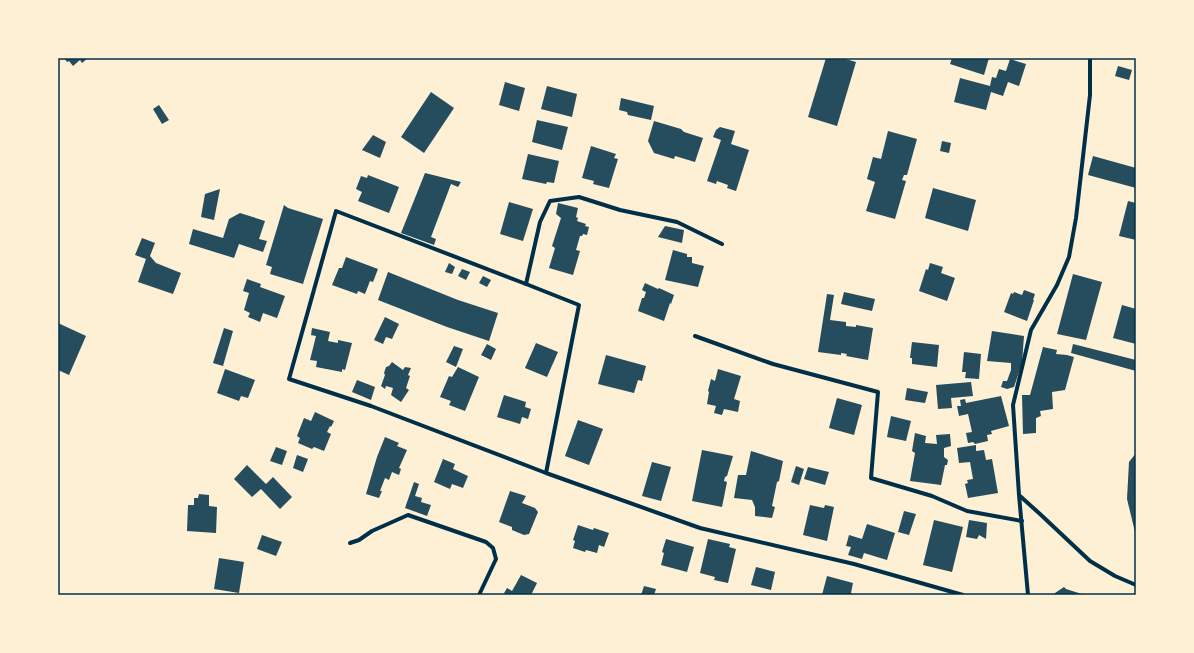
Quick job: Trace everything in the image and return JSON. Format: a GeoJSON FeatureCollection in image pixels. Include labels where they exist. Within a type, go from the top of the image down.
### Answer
{"type":"FeatureCollection","features":[{"type":"Feature","properties":{"kind":"street"},"geometry":{"type":"LineString","coordinates":[[1028,595],[1013,405],[1030,330],[1057,285],[1069,257],[1076,218],[1090,95],[1090,58]]}},
{"type":"Feature","properties":{"kind":"street"},"geometry":{"type":"LineString","coordinates":[[526,284],[540,222],[550,201],[579,197],[620,210],[677,222],[722,244]]}},
{"type":"Feature","properties":{"kind":"street"},"geometry":{"type":"LineString","coordinates":[[546,473],[579,305],[336,211],[289,379],[371,406],[546,473],[700,528],[854,564],[963,595]]}},
{"type":"Feature","properties":{"kind":"street"},"geometry":{"type":"LineString","coordinates":[[695,336],[773,364],[878,392],[871,478],[932,496],[967,511],[1022,521]]}},
{"type":"Feature","properties":{"kind":"street"},"geometry":{"type":"LineString","coordinates":[[1019,496],[1090,561],[1115,576],[1136,585]]}},
{"type":"Feature","properties":{"kind":"street"},"geometry":{"type":"LineString","coordinates":[[350,543],[359,540],[372,531],[408,515],[486,542],[493,548],[496,559],[479,595]]}},
{"type":"Feature","properties":{"kind":"building"},"geometry":{"type":"Polygon","coordinates":[[[64,58],[88,58],[82,63],[80,60],[73,66],[64,58]]]}},
{"type":"Feature","properties":{"kind":"building"},"geometry":{"type":"Polygon","coordinates":[[[826,58],[842,58],[856,62],[837,126],[808,117],[826,58]]]}},
{"type":"Feature","properties":{"kind":"building"},"geometry":{"type":"Polygon","coordinates":[[[952,58],[989,58],[984,75],[950,64],[952,58]]]}},
{"type":"Feature","properties":{"kind":"building"},"geometry":{"type":"Polygon","coordinates":[[[1010,59],[1026,64],[1019,86],[1008,82],[1003,96],[991,92],[986,110],[954,102],[960,78],[990,86],[992,77],[996,78],[999,69],[1006,71],[1010,59]]]}},
{"type":"Feature","properties":{"kind":"building"},"geometry":{"type":"Polygon","coordinates":[[[1118,66],[1132,70],[1129,80],[1115,76],[1118,66]]]}},
{"type":"Feature","properties":{"kind":"building"},"geometry":{"type":"Polygon","coordinates":[[[505,82],[525,88],[519,111],[499,105],[505,82]]]}},
{"type":"Feature","properties":{"kind":"building"},"geometry":{"type":"Polygon","coordinates":[[[547,86],[577,94],[572,117],[541,109],[547,86]]]}},
{"type":"Feature","properties":{"kind":"building"},"geometry":{"type":"Polygon","coordinates":[[[431,92],[454,108],[424,153],[401,137],[431,92]]]}},
{"type":"Feature","properties":{"kind":"building"},"geometry":{"type":"Polygon","coordinates":[[[621,98],[654,106],[651,120],[628,115],[627,112],[619,110],[621,98]]]}},
{"type":"Feature","properties":{"kind":"building"},"geometry":{"type":"Polygon","coordinates":[[[159,105],[169,120],[162,124],[153,109],[159,105]]]}},
{"type":"Feature","properties":{"kind":"building"},"geometry":{"type":"Polygon","coordinates":[[[537,120],[568,127],[562,150],[532,142],[537,120]]]}},
{"type":"Feature","properties":{"kind":"building"},"geometry":{"type":"Polygon","coordinates":[[[654,121],[681,129],[684,132],[703,138],[695,162],[675,156],[674,159],[654,153],[648,141],[654,121]]]}},
{"type":"Feature","properties":{"kind":"building"},"geometry":{"type":"Polygon","coordinates":[[[720,127],[735,131],[731,144],[749,150],[736,191],[727,188],[728,185],[717,181],[716,184],[707,181],[721,140],[713,137],[716,130],[720,127]]]}},
{"type":"Feature","properties":{"kind":"building"},"geometry":{"type":"Polygon","coordinates":[[[888,131],[917,139],[907,175],[904,175],[902,180],[906,181],[895,219],[866,211],[875,182],[867,179],[873,157],[881,159],[888,131]]]}},
{"type":"Feature","properties":{"kind":"building"},"geometry":{"type":"Polygon","coordinates":[[[373,135],[386,142],[380,158],[362,150],[373,135]]]}},
{"type":"Feature","properties":{"kind":"building"},"geometry":{"type":"Polygon","coordinates":[[[942,141],[951,143],[949,153],[940,151],[942,141]]]}},
{"type":"Feature","properties":{"kind":"building"},"geometry":{"type":"Polygon","coordinates":[[[591,146],[616,154],[614,158],[618,159],[609,188],[593,184],[594,181],[582,178],[591,146]]]}},
{"type":"Feature","properties":{"kind":"building"},"geometry":{"type":"Polygon","coordinates":[[[528,154],[559,161],[554,183],[547,182],[546,184],[522,179],[528,154]]]}},
{"type":"Feature","properties":{"kind":"building"},"geometry":{"type":"Polygon","coordinates":[[[1093,156],[1136,168],[1136,188],[1088,175],[1093,156]]]}},
{"type":"Feature","properties":{"kind":"building"},"geometry":{"type":"Polygon","coordinates":[[[425,173],[461,182],[458,187],[451,184],[431,237],[436,239],[434,245],[401,233],[425,173]]]}},
{"type":"Feature","properties":{"kind":"building"},"geometry":{"type":"Polygon","coordinates":[[[368,175],[399,187],[389,213],[358,201],[362,192],[356,189],[361,176],[367,178],[368,175]]]}},
{"type":"Feature","properties":{"kind":"building"},"geometry":{"type":"Polygon","coordinates":[[[933,188],[976,200],[968,231],[925,218],[933,188]]]}},
{"type":"Feature","properties":{"kind":"building"},"geometry":{"type":"Polygon","coordinates":[[[220,189],[214,220],[201,217],[205,194],[220,189]]]}},
{"type":"Feature","properties":{"kind":"building"},"geometry":{"type":"Polygon","coordinates":[[[1128,201],[1136,203],[1136,240],[1119,236],[1128,201]]]}},
{"type":"Feature","properties":{"kind":"building"},"geometry":{"type":"Polygon","coordinates":[[[509,202],[533,209],[523,241],[500,234],[509,202]]]}},
{"type":"Feature","properties":{"kind":"building"},"geometry":{"type":"Polygon","coordinates":[[[558,203],[578,208],[576,217],[578,218],[577,221],[586,224],[585,226],[589,227],[587,235],[583,234],[580,236],[576,250],[580,251],[573,275],[549,268],[555,248],[552,246],[561,218],[556,214],[558,203]]]}},
{"type":"Feature","properties":{"kind":"building"},"geometry":{"type":"Polygon","coordinates":[[[284,205],[288,208],[323,219],[303,284],[270,274],[272,267],[266,265],[284,205]]]}},
{"type":"Feature","properties":{"kind":"building"},"geometry":{"type":"Polygon","coordinates":[[[240,213],[265,221],[259,239],[267,241],[263,252],[239,244],[234,258],[189,244],[193,229],[223,238],[229,219],[240,213]]]}},
{"type":"Feature","properties":{"kind":"building"},"geometry":{"type":"Polygon","coordinates":[[[665,226],[684,230],[682,243],[658,237],[665,226]]]}},
{"type":"Feature","properties":{"kind":"building"},"geometry":{"type":"Polygon","coordinates":[[[142,238],[155,243],[150,256],[156,263],[181,273],[173,294],[138,282],[146,259],[135,255],[142,238]]]}},
{"type":"Feature","properties":{"kind":"building"},"geometry":{"type":"Polygon","coordinates":[[[673,250],[687,254],[687,257],[692,257],[692,263],[704,266],[698,287],[665,280],[673,250]]]}},
{"type":"Feature","properties":{"kind":"building"},"geometry":{"type":"Polygon","coordinates":[[[346,257],[378,269],[373,282],[370,281],[365,294],[358,291],[357,294],[332,285],[339,268],[342,268],[346,257]]]}},
{"type":"Feature","properties":{"kind":"building"},"geometry":{"type":"Polygon","coordinates":[[[449,263],[455,267],[452,274],[445,272],[449,263]]]}},
{"type":"Feature","properties":{"kind":"building"},"geometry":{"type":"Polygon","coordinates":[[[930,263],[943,267],[941,273],[955,278],[947,301],[919,291],[926,269],[928,270],[930,263]]]}},
{"type":"Feature","properties":{"kind":"building"},"geometry":{"type":"Polygon","coordinates":[[[462,269],[470,272],[466,280],[458,276],[462,269]]]}},
{"type":"Feature","properties":{"kind":"building"},"geometry":{"type":"Polygon","coordinates":[[[388,272],[458,300],[498,313],[489,341],[447,327],[378,300],[388,272]]]}},
{"type":"Feature","properties":{"kind":"building"},"geometry":{"type":"Polygon","coordinates":[[[1073,274],[1102,282],[1086,340],[1057,334],[1073,274]]]}},
{"type":"Feature","properties":{"kind":"building"},"geometry":{"type":"Polygon","coordinates":[[[483,276],[491,280],[487,287],[479,283],[483,276]]]}},
{"type":"Feature","properties":{"kind":"building"},"geometry":{"type":"Polygon","coordinates":[[[247,279],[261,284],[260,287],[285,296],[277,318],[263,313],[260,322],[248,317],[250,313],[244,310],[249,293],[243,291],[247,279]]]}},
{"type":"Feature","properties":{"kind":"building"},"geometry":{"type":"Polygon","coordinates":[[[645,283],[674,295],[664,321],[638,311],[642,298],[644,298],[646,292],[642,290],[645,283]]]}},
{"type":"Feature","properties":{"kind":"building"},"geometry":{"type":"Polygon","coordinates":[[[1024,290],[1035,294],[1027,321],[1004,312],[1011,293],[1013,294],[1014,292],[1022,295],[1024,290]]]}},
{"type":"Feature","properties":{"kind":"building"},"geometry":{"type":"Polygon","coordinates":[[[844,292],[875,299],[872,311],[841,304],[844,292]]]}},
{"type":"Feature","properties":{"kind":"building"},"geometry":{"type":"Polygon","coordinates":[[[827,294],[834,295],[830,320],[846,322],[846,326],[856,327],[856,325],[873,328],[868,360],[846,356],[847,354],[841,353],[841,355],[818,352],[827,294]]]}},
{"type":"Feature","properties":{"kind":"building"},"geometry":{"type":"Polygon","coordinates":[[[1122,305],[1136,309],[1136,344],[1113,338],[1122,305]]]}},
{"type":"Feature","properties":{"kind":"building"},"geometry":{"type":"Polygon","coordinates":[[[385,317],[399,324],[392,339],[386,337],[383,344],[374,340],[385,317]]]}},
{"type":"Feature","properties":{"kind":"building"},"geometry":{"type":"Polygon","coordinates":[[[58,323],[86,336],[69,375],[58,370],[58,323]]]}},
{"type":"Feature","properties":{"kind":"building"},"geometry":{"type":"Polygon","coordinates":[[[224,328],[233,331],[223,366],[213,363],[224,328]]]}},
{"type":"Feature","properties":{"kind":"building"},"geometry":{"type":"Polygon","coordinates":[[[312,328],[330,332],[328,341],[338,343],[338,340],[352,343],[345,370],[342,369],[342,372],[316,367],[317,361],[310,360],[316,336],[311,335],[312,328]]]}},
{"type":"Feature","properties":{"kind":"building"},"geometry":{"type":"Polygon","coordinates":[[[992,331],[1024,336],[1022,363],[1014,387],[1007,389],[1001,387],[1003,381],[1007,381],[1011,370],[1011,363],[987,361],[992,331]]]}},
{"type":"Feature","properties":{"kind":"building"},"geometry":{"type":"Polygon","coordinates":[[[912,342],[939,345],[937,367],[912,364],[912,358],[910,358],[912,342]]]}},
{"type":"Feature","properties":{"kind":"building"},"geometry":{"type":"Polygon","coordinates":[[[536,343],[558,352],[547,377],[525,368],[536,343]]]}},
{"type":"Feature","properties":{"kind":"building"},"geometry":{"type":"Polygon","coordinates":[[[487,344],[496,349],[491,360],[481,355],[487,344]]]}},
{"type":"Feature","properties":{"kind":"building"},"geometry":{"type":"Polygon","coordinates":[[[1073,344],[1136,360],[1136,371],[1071,353],[1073,344]]]}},
{"type":"Feature","properties":{"kind":"building"},"geometry":{"type":"Polygon","coordinates":[[[454,346],[463,349],[456,367],[446,362],[454,346]]]}},
{"type":"Feature","properties":{"kind":"building"},"geometry":{"type":"Polygon","coordinates":[[[1043,347],[1057,350],[1056,354],[1074,357],[1065,390],[1052,392],[1053,409],[1040,411],[1041,416],[1036,418],[1036,433],[1023,434],[1022,395],[1030,395],[1043,347]]]}},
{"type":"Feature","properties":{"kind":"building"},"geometry":{"type":"Polygon","coordinates":[[[964,352],[981,354],[979,379],[965,378],[966,372],[962,372],[964,352]]]}},
{"type":"Feature","properties":{"kind":"building"},"geometry":{"type":"Polygon","coordinates":[[[606,355],[646,366],[642,381],[638,380],[634,393],[598,384],[606,355]]]}},
{"type":"Feature","properties":{"kind":"building"},"geometry":{"type":"Polygon","coordinates":[[[392,362],[403,370],[405,367],[411,368],[408,375],[410,376],[406,388],[409,390],[401,402],[391,395],[393,388],[386,386],[385,389],[381,386],[386,367],[392,362]]]}},
{"type":"Feature","properties":{"kind":"building"},"geometry":{"type":"Polygon","coordinates":[[[458,367],[479,377],[465,411],[449,405],[451,401],[440,397],[449,376],[452,377],[458,367]]]}},
{"type":"Feature","properties":{"kind":"building"},"geometry":{"type":"Polygon","coordinates":[[[225,369],[255,380],[248,398],[241,396],[239,401],[217,393],[225,369]]]}},
{"type":"Feature","properties":{"kind":"building"},"geometry":{"type":"Polygon","coordinates":[[[718,369],[741,376],[734,399],[740,401],[738,412],[724,409],[722,415],[714,413],[716,406],[707,404],[711,379],[715,381],[718,369]]]}},
{"type":"Feature","properties":{"kind":"building"},"geometry":{"type":"Polygon","coordinates":[[[357,380],[375,387],[371,400],[352,392],[357,380]]]}},
{"type":"Feature","properties":{"kind":"building"},"geometry":{"type":"Polygon","coordinates":[[[971,382],[973,396],[951,398],[952,408],[938,409],[936,385],[971,382]]]}},
{"type":"Feature","properties":{"kind":"building"},"geometry":{"type":"Polygon","coordinates":[[[907,388],[928,392],[925,403],[905,400],[907,388]]]}},
{"type":"Feature","properties":{"kind":"building"},"geometry":{"type":"Polygon","coordinates":[[[504,395],[526,402],[525,407],[531,409],[528,419],[522,417],[520,424],[497,417],[504,395]]]}},
{"type":"Feature","properties":{"kind":"building"},"geometry":{"type":"Polygon","coordinates":[[[1001,396],[1009,426],[991,431],[992,434],[987,435],[988,441],[975,444],[973,442],[968,443],[966,433],[972,432],[968,414],[959,416],[957,406],[961,406],[960,400],[965,399],[966,403],[1001,396]]]}},
{"type":"Feature","properties":{"kind":"building"},"geometry":{"type":"Polygon","coordinates":[[[837,398],[862,405],[854,435],[829,428],[837,398]]]}},
{"type":"Feature","properties":{"kind":"building"},"geometry":{"type":"Polygon","coordinates":[[[315,412],[334,421],[327,432],[331,434],[324,451],[314,447],[312,449],[298,443],[300,438],[297,436],[304,418],[311,421],[315,412]]]}},
{"type":"Feature","properties":{"kind":"building"},"geometry":{"type":"Polygon","coordinates":[[[891,416],[911,421],[906,441],[887,437],[891,416]]]}},
{"type":"Feature","properties":{"kind":"building"},"geometry":{"type":"Polygon","coordinates":[[[578,420],[603,429],[589,465],[565,456],[578,420]]]}},
{"type":"Feature","properties":{"kind":"building"},"geometry":{"type":"Polygon","coordinates":[[[915,433],[926,436],[925,443],[937,444],[936,435],[950,434],[951,446],[944,448],[944,457],[948,460],[947,465],[945,465],[941,485],[910,481],[915,453],[912,451],[915,433]]]}},
{"type":"Feature","properties":{"kind":"building"},"geometry":{"type":"Polygon","coordinates":[[[385,437],[399,443],[397,446],[407,450],[399,468],[401,469],[399,475],[392,472],[389,480],[385,478],[379,498],[366,494],[377,457],[385,437]]]}},
{"type":"Feature","properties":{"kind":"building"},"geometry":{"type":"Polygon","coordinates":[[[976,445],[976,451],[984,450],[986,460],[992,459],[998,493],[968,498],[965,484],[968,483],[967,480],[973,479],[970,462],[959,463],[957,448],[976,445]]]}},
{"type":"Feature","properties":{"kind":"building"},"geometry":{"type":"Polygon","coordinates":[[[276,447],[287,451],[282,465],[270,461],[276,447]]]}},
{"type":"Feature","properties":{"kind":"building"},"geometry":{"type":"Polygon","coordinates":[[[702,450],[733,456],[724,481],[727,482],[722,507],[692,501],[702,450]]]}},
{"type":"Feature","properties":{"kind":"building"},"geometry":{"type":"Polygon","coordinates":[[[751,451],[783,461],[772,506],[775,507],[772,518],[755,516],[755,507],[752,500],[734,498],[738,475],[746,475],[751,451]]]}},
{"type":"Feature","properties":{"kind":"building"},"geometry":{"type":"Polygon","coordinates":[[[1136,453],[1136,534],[1127,499],[1129,462],[1136,453]]]}},
{"type":"Feature","properties":{"kind":"building"},"geometry":{"type":"Polygon","coordinates":[[[297,455],[308,459],[303,472],[293,468],[297,455]]]}},
{"type":"Feature","properties":{"kind":"building"},"geometry":{"type":"Polygon","coordinates":[[[443,459],[455,464],[453,469],[468,476],[463,488],[452,484],[450,489],[434,482],[443,459]]]}},
{"type":"Feature","properties":{"kind":"building"},"geometry":{"type":"Polygon","coordinates":[[[652,462],[671,467],[661,501],[642,496],[652,462]]]}},
{"type":"Feature","properties":{"kind":"building"},"geometry":{"type":"Polygon","coordinates":[[[247,465],[266,484],[273,477],[292,497],[280,509],[261,489],[252,497],[234,479],[247,465]]]}},
{"type":"Feature","properties":{"kind":"building"},"geometry":{"type":"Polygon","coordinates":[[[796,466],[804,469],[799,485],[791,482],[796,466]]]}},
{"type":"Feature","properties":{"kind":"building"},"geometry":{"type":"Polygon","coordinates":[[[808,467],[829,472],[825,485],[804,479],[808,467]]]}},
{"type":"Feature","properties":{"kind":"building"},"geometry":{"type":"Polygon","coordinates":[[[414,482],[419,484],[415,496],[422,498],[421,502],[431,505],[427,516],[405,508],[414,482]]]}},
{"type":"Feature","properties":{"kind":"building"},"geometry":{"type":"Polygon","coordinates":[[[510,491],[526,496],[522,503],[535,508],[538,512],[529,534],[524,535],[512,530],[512,527],[499,522],[510,491]]]}},
{"type":"Feature","properties":{"kind":"building"},"geometry":{"type":"Polygon","coordinates":[[[199,494],[209,495],[209,506],[217,507],[216,533],[187,531],[188,505],[194,505],[194,498],[198,498],[199,494]]]}},
{"type":"Feature","properties":{"kind":"building"},"geometry":{"type":"Polygon","coordinates":[[[810,505],[824,508],[825,505],[834,507],[827,541],[803,535],[810,505]]]}},
{"type":"Feature","properties":{"kind":"building"},"geometry":{"type":"Polygon","coordinates":[[[904,511],[916,514],[909,535],[898,532],[904,511]]]}},
{"type":"Feature","properties":{"kind":"building"},"geometry":{"type":"Polygon","coordinates":[[[934,520],[963,527],[952,572],[923,565],[934,520]]]}},
{"type":"Feature","properties":{"kind":"building"},"geometry":{"type":"Polygon","coordinates":[[[969,520],[987,523],[986,539],[979,535],[977,539],[966,537],[969,520]]]}},
{"type":"Feature","properties":{"kind":"building"},"geometry":{"type":"Polygon","coordinates":[[[867,524],[895,533],[887,560],[864,553],[862,559],[848,555],[851,547],[846,546],[849,535],[862,539],[867,524]]]}},
{"type":"Feature","properties":{"kind":"building"},"geometry":{"type":"Polygon","coordinates":[[[578,525],[609,533],[604,547],[599,545],[597,553],[586,550],[585,552],[573,548],[575,541],[573,540],[578,525]]]}},
{"type":"Feature","properties":{"kind":"building"},"geometry":{"type":"Polygon","coordinates":[[[262,535],[282,542],[276,556],[257,549],[262,535]]]}},
{"type":"Feature","properties":{"kind":"building"},"geometry":{"type":"Polygon","coordinates":[[[666,539],[694,547],[687,572],[661,565],[664,553],[662,552],[666,539]]]}},
{"type":"Feature","properties":{"kind":"building"},"geometry":{"type":"Polygon","coordinates":[[[708,539],[730,544],[729,547],[736,549],[728,583],[714,580],[715,577],[700,573],[708,539]]]}},
{"type":"Feature","properties":{"kind":"building"},"geometry":{"type":"Polygon","coordinates":[[[219,558],[244,562],[239,593],[214,589],[219,558]]]}},
{"type":"Feature","properties":{"kind":"building"},"geometry":{"type":"Polygon","coordinates":[[[756,567],[775,572],[771,590],[751,585],[756,567]]]}},
{"type":"Feature","properties":{"kind":"building"},"geometry":{"type":"Polygon","coordinates":[[[521,575],[537,583],[531,595],[503,595],[507,588],[512,591],[521,575]]]}},
{"type":"Feature","properties":{"kind":"building"},"geometry":{"type":"Polygon","coordinates":[[[827,576],[853,583],[851,593],[853,595],[822,595],[827,576]]]}},
{"type":"Feature","properties":{"kind":"building"},"geometry":{"type":"Polygon","coordinates":[[[644,586],[656,589],[654,595],[641,595],[644,586]]]}},
{"type":"Feature","properties":{"kind":"building"},"geometry":{"type":"Polygon","coordinates":[[[1064,587],[1066,589],[1085,595],[1052,595],[1064,587]]]}}]}
